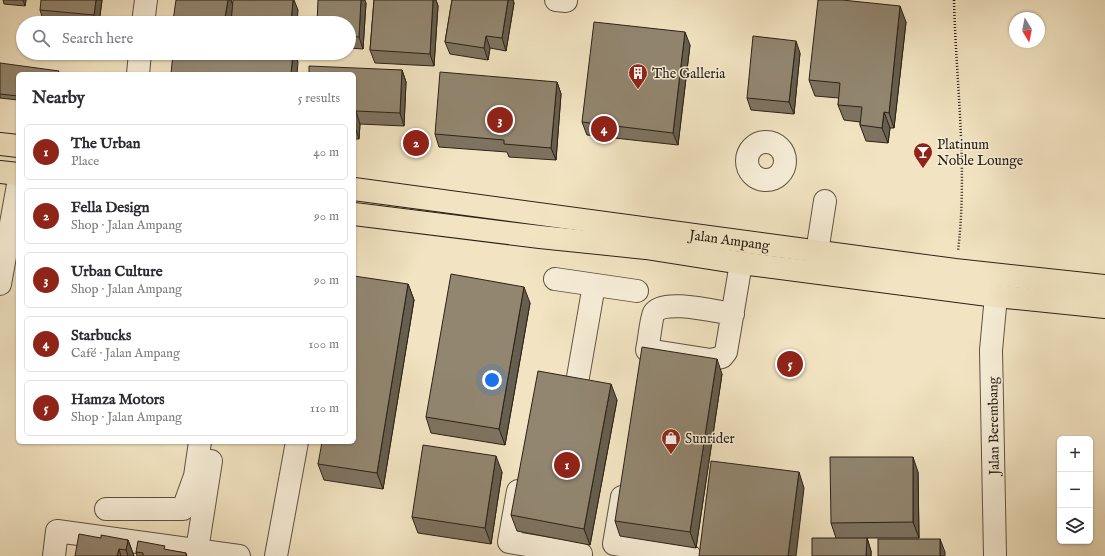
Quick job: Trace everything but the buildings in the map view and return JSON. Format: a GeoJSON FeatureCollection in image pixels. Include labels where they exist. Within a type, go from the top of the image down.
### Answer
{"type":"FeatureCollection","features":[{"type":"Feature","properties":{"kind":"main road"},"geometry":{"type":"LineString","coordinates":[[0,144],[16,146]]}},
{"type":"Feature","properties":{"kind":"main road"},"geometry":{"type":"LineString","coordinates":[[0,172],[16,174]]}},
{"type":"Feature","properties":{"kind":"main road","name":"Jalan Ampang"},"geometry":{"type":"LineString","coordinates":[[356,189],[955,270],[1105,286]]}},
{"type":"Feature","properties":{"kind":"main road","name":"Jalan Ampang"},"geometry":{"type":"LineString","coordinates":[[356,214],[540,237],[646,248],[741,263],[996,296],[1105,307]]}},
{"type":"Feature","properties":{"kind":"street"},"geometry":{"type":"LineString","coordinates":[[144,16],[146,0]]}},
{"type":"Feature","properties":{"kind":"street"},"geometry":{"type":"LineString","coordinates":[[556,0],[566,0]]}},
{"type":"Feature","properties":{"kind":"street"},"geometry":{"type":"LineString","coordinates":[[138,72],[139,60]]}},
{"type":"Feature","properties":{"kind":"street"},"geometry":{"type":"LineString","coordinates":[[0,284],[16,196]]}},
{"type":"Feature","properties":{"kind":"street"},"geometry":{"type":"LineString","coordinates":[[817,252],[825,201]]}},
{"type":"Feature","properties":{"kind":"street"},"geometry":{"type":"LineString","coordinates":[[647,350],[711,360],[722,357],[726,352],[741,263]]}},
{"type":"Feature","properties":{"kind":"street"},"geometry":{"type":"LineString","coordinates":[[555,279],[637,290]]}},
{"type":"Feature","properties":{"kind":"street"},"geometry":{"type":"LineString","coordinates":[[578,377],[594,285]]}},
{"type":"Feature","properties":{"kind":"street","name":"Jalan Berembang"},"geometry":{"type":"LineString","coordinates":[[995,556],[991,350],[996,296]]}},
{"type":"Feature","properties":{"kind":"street"},"geometry":{"type":"LineString","coordinates":[[643,373],[654,313],[660,307],[674,305],[733,314]]}},
{"type":"Feature","properties":{"kind":"street"},"geometry":{"type":"LineString","coordinates":[[106,509],[183,509],[195,476],[200,444]]}},
{"type":"Feature","properties":{"kind":"street"},"geometry":{"type":"LineString","coordinates":[[204,553],[214,444]]}},
{"type":"Feature","properties":{"kind":"street"},"geometry":{"type":"LineString","coordinates":[[276,556],[297,444]]}},
{"type":"Feature","properties":{"kind":"street"},"geometry":{"type":"LineString","coordinates":[[522,472],[509,542],[581,554]]}},
{"type":"Feature","properties":{"kind":"street"},"geometry":{"type":"LineString","coordinates":[[626,474],[614,544],[690,556]]}},
{"type":"Feature","properties":{"kind":"street"},"geometry":{"type":"LineString","coordinates":[[54,556],[58,531],[204,553],[239,556]]}},
{"type":"Feature","properties":{"kind":"path"},"geometry":{"type":"LineString","coordinates":[[954,0],[962,158],[960,231],[955,270]]}},
{"type":"Feature","properties":{"kind":"place","name":"The Galleria"},"geometry":{"type":"Point","coordinates":[638,90]}},
{"type":"Feature","properties":{"kind":"place","name":"Urban Culture"},"geometry":{"type":"Point","coordinates":[500,120]}},
{"type":"Feature","properties":{"kind":"place","name":"Starbucks"},"geometry":{"type":"Point","coordinates":[604,129]}},
{"type":"Feature","properties":{"kind":"place","name":"Fella Design"},"geometry":{"type":"Point","coordinates":[416,143]}},
{"type":"Feature","properties":{"kind":"place","name":"Platinum Noble Lounge"},"geometry":{"type":"Point","coordinates":[923,169]}},
{"type":"Feature","properties":{"kind":"place","name":"Hamza Motors"},"geometry":{"type":"Point","coordinates":[790,364]}},
{"type":"Feature","properties":{"kind":"place","name":"Sunrider"},"geometry":{"type":"Point","coordinates":[671,455]}},
{"type":"Feature","properties":{"kind":"place","name":"The Urban"},"geometry":{"type":"Point","coordinates":[567,465]}}]}
